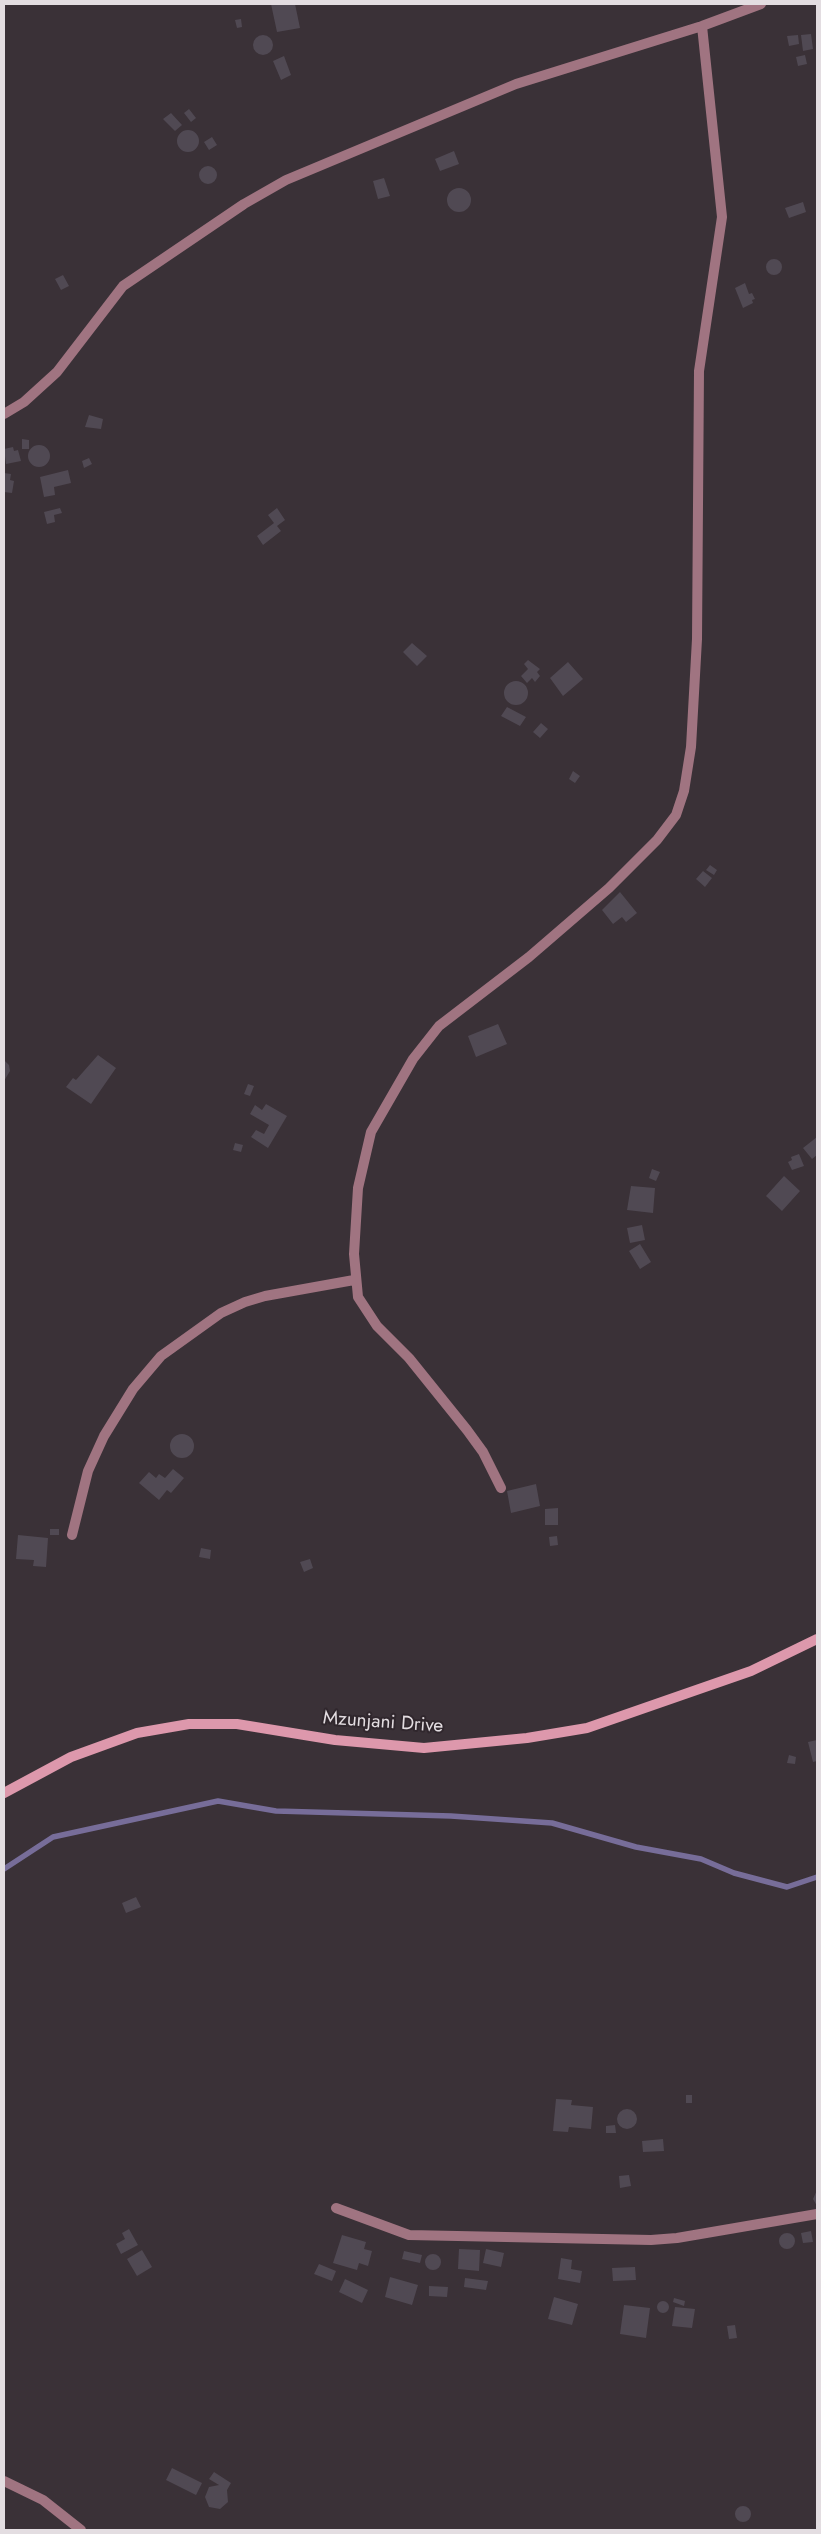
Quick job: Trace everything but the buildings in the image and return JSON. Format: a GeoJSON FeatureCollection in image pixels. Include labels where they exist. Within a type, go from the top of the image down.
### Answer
{"type":"FeatureCollection","features":[{"type":"Feature","properties":{"kind":"main road","name":"Mzunjani Drive"},"geometry":{"type":"LineString","coordinates":[[4,1793],[71,1757],[137,1733],[189,1724],[237,1724],[335,1740],[424,1748],[527,1738],[587,1728],[751,1671],[817,1639]]}},
{"type":"Feature","properties":{"kind":"street"},"geometry":{"type":"LineString","coordinates":[[4,414],[24,402],[57,372],[123,286],[228,214],[286,180],[516,84],[702,26],[761,4]]}},
{"type":"Feature","properties":{"kind":"street"},"geometry":{"type":"LineString","coordinates":[[501,1488],[483,1452],[439,1394],[366,1313],[358,1297],[354,1280],[358,1188],[371,1132],[413,1060],[439,1026],[529,957],[616,881],[662,834],[676,815],[684,791],[691,747],[696,673],[699,562],[697,466],[699,372],[722,218],[702,26]]}},
{"type":"Feature","properties":{"kind":"street"},"geometry":{"type":"LineString","coordinates":[[72,1535],[88,1471],[104,1436],[133,1389],[161,1356],[221,1313],[245,1302],[265,1296],[354,1280]]}},
{"type":"Feature","properties":{"kind":"street"},"geometry":{"type":"LineString","coordinates":[[336,2208],[409,2235],[651,2240],[677,2238],[817,2214]]}},
{"type":"Feature","properties":{"kind":"street"},"geometry":{"type":"LineString","coordinates":[[4,2481],[44,2500],[81,2530]]}},
{"type":"Feature","properties":{"kind":"waterway"},"geometry":{"type":"LineString","coordinates":[[4,1869],[53,1837],[218,1801],[276,1811],[451,1816],[552,1823],[636,1847],[701,1859],[734,1873],[787,1887],[817,1877]]}}]}
